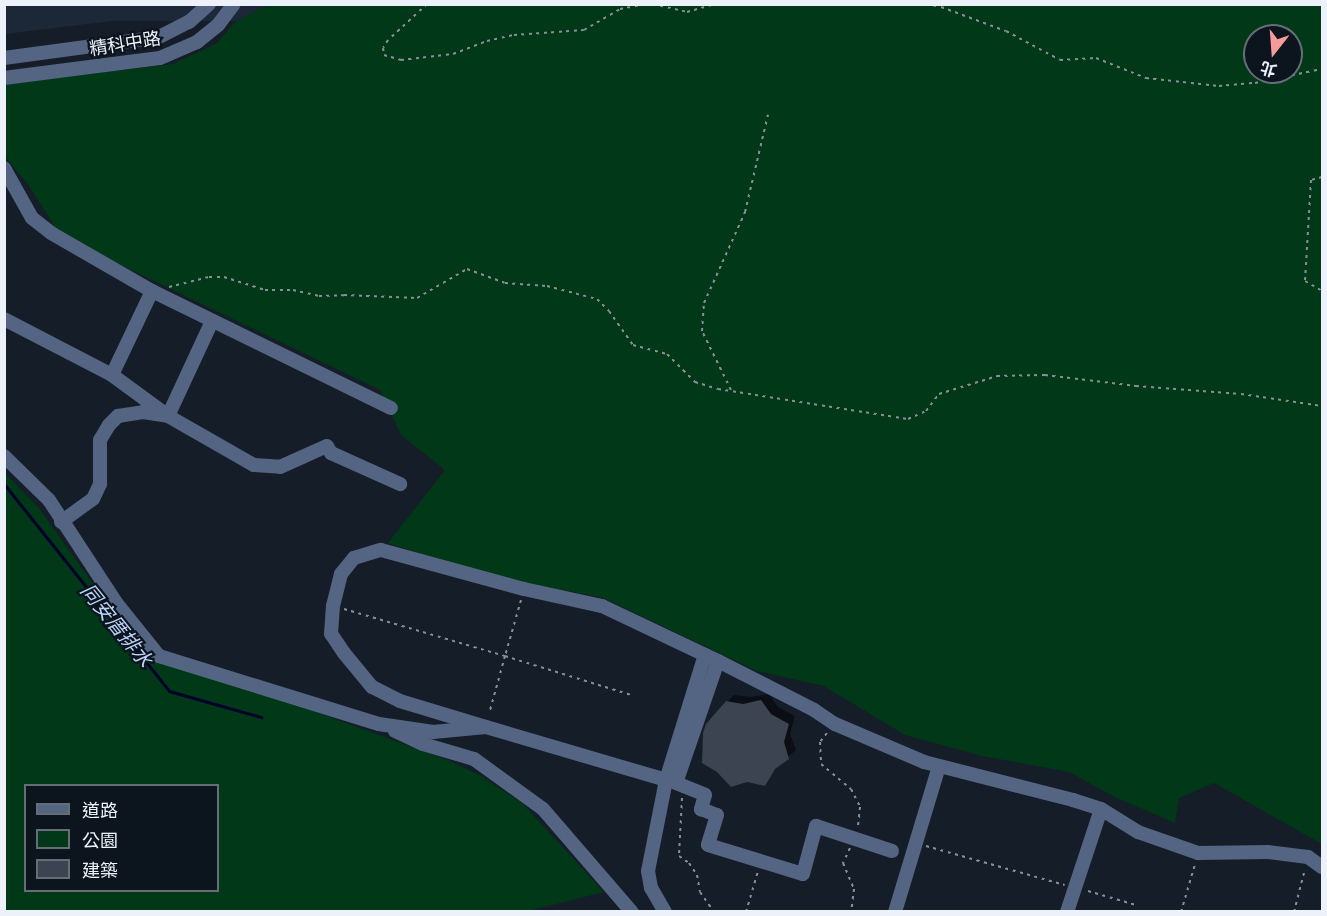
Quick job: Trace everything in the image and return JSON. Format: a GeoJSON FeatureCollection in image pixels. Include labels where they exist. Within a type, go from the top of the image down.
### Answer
{"type":"FeatureCollection","features":[{"type":"Feature","properties":{"kind":"street","name":"精科中路"},"geometry":{"type":"LineString","coordinates":[[4,58],[159,37],[189,22],[209,4]]}},
{"type":"Feature","properties":{"kind":"street","name":"精科中路"},"geometry":{"type":"LineString","coordinates":[[4,78],[160,58],[202,38],[218,25],[234,4]]}},
{"type":"Feature","properties":{"kind":"street"},"geometry":{"type":"LineString","coordinates":[[4,168],[32,218],[51,233],[152,291],[391,408]]}},
{"type":"Feature","properties":{"kind":"street"},"geometry":{"type":"LineString","coordinates":[[112,375],[152,291]]}},
{"type":"Feature","properties":{"kind":"street"},"geometry":{"type":"LineString","coordinates":[[4,319],[112,375],[168,416],[254,465],[280,467],[327,446],[331,453],[400,484]]}},
{"type":"Feature","properties":{"kind":"street"},"geometry":{"type":"LineString","coordinates":[[168,416],[212,321]]}},
{"type":"Feature","properties":{"kind":"street"},"geometry":{"type":"LineString","coordinates":[[61,522],[93,499],[100,484],[100,440],[109,424],[118,416],[143,412],[168,416]]}},
{"type":"Feature","properties":{"kind":"street"},"geometry":{"type":"LineString","coordinates":[[4,456],[49,500],[61,522],[117,604],[159,656],[380,724],[423,744],[474,759],[543,809],[632,912]]}},
{"type":"Feature","properties":{"kind":"street"},"geometry":{"type":"LineString","coordinates":[[892,851],[816,826],[804,874],[761,862],[708,845],[717,815],[701,809],[705,795],[671,781],[400,701],[372,687],[331,634],[333,606],[341,574],[354,558],[381,550],[524,589],[602,606],[712,658],[814,710],[835,724],[883,746],[939,766],[1101,809],[1138,832],[1198,853],[1268,852],[1308,857],[1323,867]]}},
{"type":"Feature","properties":{"kind":"street"},"geometry":{"type":"LineString","coordinates":[[665,912],[651,888],[648,871],[671,781],[712,658]]}},
{"type":"Feature","properties":{"kind":"street"},"geometry":{"type":"LineString","coordinates":[[380,724],[433,732],[486,727]]}},
{"type":"Feature","properties":{"kind":"street"},"geometry":{"type":"LineString","coordinates":[[895,912],[918,842],[939,766]]}},
{"type":"Feature","properties":{"kind":"street"},"geometry":{"type":"LineString","coordinates":[[1067,912],[1101,809]]}},
{"type":"Feature","properties":{"kind":"path"},"geometry":{"type":"LineString","coordinates":[[427,4],[388,40],[383,48],[384,56],[401,60],[453,54],[488,41],[514,35],[584,30],[620,9],[645,4]]}},
{"type":"Feature","properties":{"kind":"path"},"geometry":{"type":"LineString","coordinates":[[653,4],[687,12],[715,4]]}},
{"type":"Feature","properties":{"kind":"path"},"geometry":{"type":"LineString","coordinates":[[926,4],[1006,31],[1060,60],[1096,58],[1146,78],[1219,86],[1255,83],[1323,69]]}},
{"type":"Feature","properties":{"kind":"path"},"geometry":{"type":"LineString","coordinates":[[731,390],[702,331],[704,303],[745,212],[768,115]]}},
{"type":"Feature","properties":{"kind":"path"},"geometry":{"type":"LineString","coordinates":[[1323,177],[1311,180],[1305,281],[1314,289],[1323,291]]}},
{"type":"Feature","properties":{"kind":"path"},"geometry":{"type":"LineString","coordinates":[[152,291],[209,277],[224,277],[266,290],[293,290],[318,297],[344,295],[417,298],[467,269],[505,282],[547,286],[597,299],[609,311],[633,345],[667,354],[695,382],[718,389],[908,419],[927,411],[939,394],[997,376],[1045,375],[1136,386],[1241,394],[1323,406]]}},
{"type":"Feature","properties":{"kind":"path"},"geometry":{"type":"LineString","coordinates":[[486,727],[524,589]]}},
{"type":"Feature","properties":{"kind":"path"},"geometry":{"type":"LineString","coordinates":[[333,606],[631,695]]}},
{"type":"Feature","properties":{"kind":"path"},"geometry":{"type":"LineString","coordinates":[[835,724],[820,742],[821,764],[851,789],[860,807],[854,839],[843,863],[854,889],[851,912]]}},
{"type":"Feature","properties":{"kind":"path"},"geometry":{"type":"LineString","coordinates":[[671,781],[682,796],[679,856],[689,862],[697,875],[700,892],[714,912]]}},
{"type":"Feature","properties":{"kind":"path"},"geometry":{"type":"LineString","coordinates":[[918,842],[1136,906]]}},
{"type":"Feature","properties":{"kind":"path"},"geometry":{"type":"LineString","coordinates":[[1181,912],[1198,853]]}},
{"type":"Feature","properties":{"kind":"path"},"geometry":{"type":"LineString","coordinates":[[1294,912],[1308,857]]}},
{"type":"Feature","properties":{"kind":"path"},"geometry":{"type":"LineString","coordinates":[[746,912],[761,862]]}},
{"type":"Feature","properties":{"kind":"shaded area"},"geometry":{"type":"Polygon","coordinates":[[[4,5],[268,5],[236,21],[113,21],[5,34],[4,5]]]}},
{"type":"Feature","properties":{"kind":"green space"},"geometry":{"type":"Polygon","coordinates":[[[268,5],[1322,5],[1322,844],[1214,783],[1179,798],[1175,823],[1117,798],[1069,772],[982,756],[905,735],[824,686],[757,671],[601,597],[495,578],[388,543],[445,470],[401,435],[380,390],[61,236],[27,183],[5,157],[4,84],[173,64],[217,43],[236,21],[268,5]]]}},
{"type":"Feature","properties":{"kind":"green space"},"geometry":{"type":"Polygon","coordinates":[[[4,472],[39,508],[126,630],[143,645],[162,656],[450,761],[481,776],[522,803],[604,892],[524,912],[5,911],[4,472]]]}},
{"type":"Feature","properties":{"kind":"building"},"geometry":{"type":"Polygon","coordinates":[[[761,700],[771,714],[789,724],[784,742],[789,759],[775,769],[765,786],[747,782],[731,787],[717,772],[702,763],[703,733],[706,724],[726,701],[743,704],[761,700]]]}},
{"type":"Feature","properties":{"kind":"waterway","name":"同安厝排水"},"geometry":{"type":"LineString","coordinates":[[4,484],[169,691],[261,717]]}}]}
